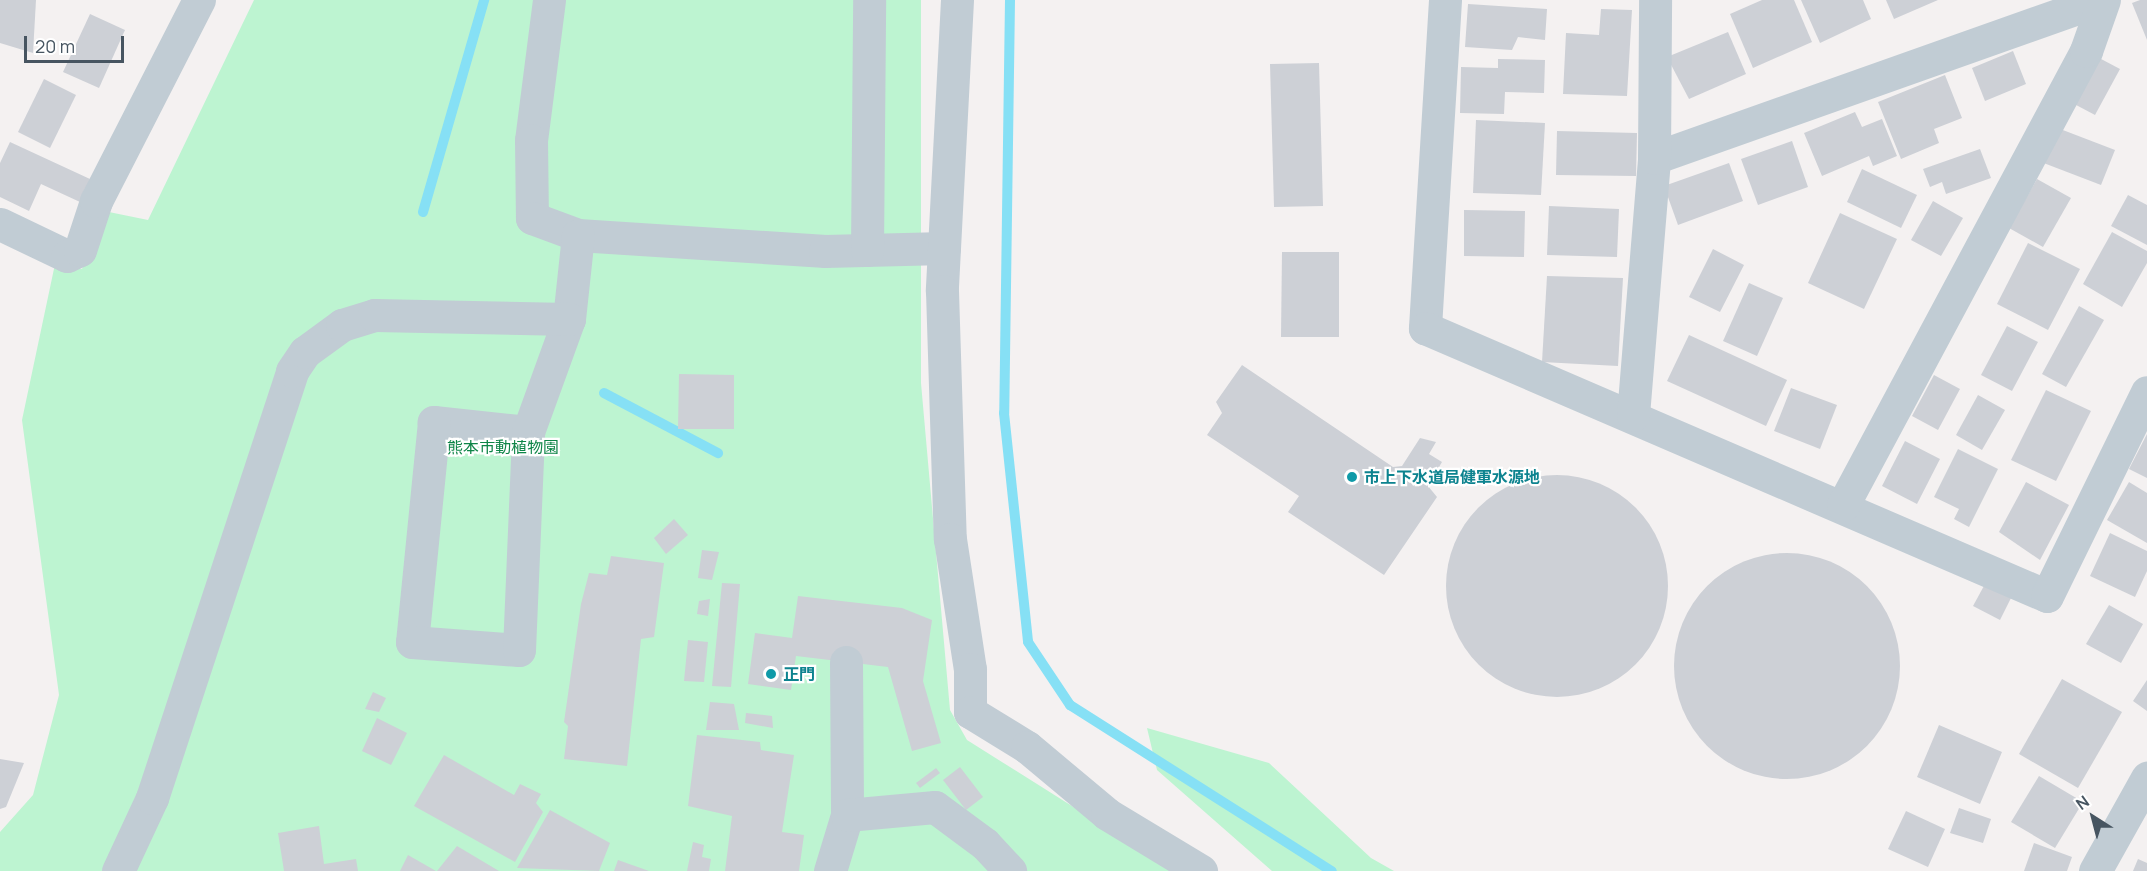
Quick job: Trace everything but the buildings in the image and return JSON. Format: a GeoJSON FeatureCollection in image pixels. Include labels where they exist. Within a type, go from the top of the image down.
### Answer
{"type":"FeatureCollection","features":[{"type":"Feature","properties":{"kind":"street"},"geometry":{"type":"LineString","coordinates":[[0,224],[67,256],[80,250],[96,201],[199,0]]}},
{"type":"Feature","properties":{"kind":"street"},"geometry":{"type":"LineString","coordinates":[[549,0],[531,140],[532,219],[578,235],[867,250],[944,248]]}},
{"type":"Feature","properties":{"kind":"street"},"geometry":{"type":"LineString","coordinates":[[867,250],[869,0]]}},
{"type":"Feature","properties":{"kind":"street"},"geometry":{"type":"LineString","coordinates":[[957,0],[944,248],[950,539],[966,638],[970,712],[1028,747],[1107,814],[1201,871]]}},
{"type":"Feature","properties":{"kind":"street"},"geometry":{"type":"LineString","coordinates":[[1445,0],[1425,328],[1843,505],[2047,596],[2147,392]]}},
{"type":"Feature","properties":{"kind":"street"},"geometry":{"type":"LineString","coordinates":[[1633,415],[1654,158],[1655,0]]}},
{"type":"Feature","properties":{"kind":"street"},"geometry":{"type":"LineString","coordinates":[[1654,158],[2103,0]]}},
{"type":"Feature","properties":{"kind":"street"},"geometry":{"type":"LineString","coordinates":[[1843,505],[2086,51],[2103,0]]}},
{"type":"Feature","properties":{"kind":"street"},"geometry":{"type":"LineString","coordinates":[[528,432],[434,422],[412,642],[519,650],[528,432],[569,319],[578,235]]}},
{"type":"Feature","properties":{"kind":"street"},"geometry":{"type":"LineString","coordinates":[[118,871],[152,798],[292,371],[305,352],[342,325],[374,315],[569,319]]}},
{"type":"Feature","properties":{"kind":"street"},"geometry":{"type":"LineString","coordinates":[[830,871],[847,815],[846,662]]}},
{"type":"Feature","properties":{"kind":"street"},"geometry":{"type":"LineString","coordinates":[[2095,871],[2147,778]]}},
{"type":"Feature","properties":{"kind":"street"},"geometry":{"type":"LineString","coordinates":[[847,815],[935,807],[985,844],[1010,871]]}},
{"type":"Feature","properties":{"kind":"green space","name":"熊本市動植物園"},"geometry":{"type":"Polygon","coordinates":[[[254,0],[921,0],[921,383],[950,710],[967,740],[1175,871],[0,871],[0,832],[33,795],[59,695],[22,420],[55,264],[82,269],[104,211],[148,220],[254,0]]]}},
{"type":"Feature","properties":{"kind":"green space"},"geometry":{"type":"Polygon","coordinates":[[[1147,728],[1269,763],[1371,858],[1394,871],[1272,871],[1157,770],[1147,728]]]}},
{"type":"Feature","properties":{"kind":"waterway"},"geometry":{"type":"LineString","coordinates":[[423,212],[484,0]]}},
{"type":"Feature","properties":{"kind":"waterway"},"geometry":{"type":"LineString","coordinates":[[1010,0],[1004,413],[1028,642],[1070,705],[1332,871]]}},
{"type":"Feature","properties":{"kind":"waterway"},"geometry":{"type":"LineString","coordinates":[[604,393],[718,453]]}},
{"type":"Feature","properties":{"kind":"place","name":"市上下水道局健軍水源地"},"geometry":{"type":"Point","coordinates":[1352,477]}},
{"type":"Feature","properties":{"kind":"place","name":"正門"},"geometry":{"type":"Point","coordinates":[771,674]}}]}
